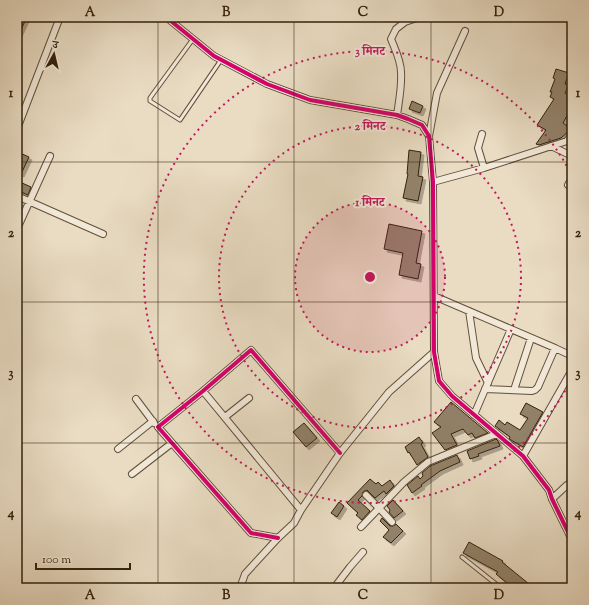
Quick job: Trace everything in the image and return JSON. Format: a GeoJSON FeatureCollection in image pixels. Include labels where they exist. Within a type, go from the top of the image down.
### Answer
{"type":"FeatureCollection","features":[{"type":"Feature","properties":{"kind":"street"},"geometry":{"type":"LineString","coordinates":[[17,129],[60,17]]}},
{"type":"Feature","properties":{"kind":"street"},"geometry":{"type":"LineString","coordinates":[[166,17],[214,56],[267,84],[310,100],[408,118],[422,125],[429,136]]}},
{"type":"Feature","properties":{"kind":"street"},"geometry":{"type":"LineString","coordinates":[[397,115],[401,71],[391,39],[396,30],[405,22],[420,17]]}},
{"type":"Feature","properties":{"kind":"street"},"geometry":{"type":"LineString","coordinates":[[465,31],[437,93],[429,136],[433,182],[434,352],[440,381],[452,396],[523,456],[549,490],[572,540]]}},
{"type":"Feature","properties":{"kind":"street"},"geometry":{"type":"LineString","coordinates":[[482,134],[478,148],[484,168]]}},
{"type":"Feature","properties":{"kind":"street"},"geometry":{"type":"LineString","coordinates":[[433,182],[484,168],[551,146],[567,140],[572,134]]}},
{"type":"Feature","properties":{"kind":"street"},"geometry":{"type":"LineString","coordinates":[[551,146],[572,156]]}},
{"type":"Feature","properties":{"kind":"street"},"geometry":{"type":"LineString","coordinates":[[17,229],[50,156]]}},
{"type":"Feature","properties":{"kind":"street"},"geometry":{"type":"LineString","coordinates":[[568,185],[572,178]]}},
{"type":"Feature","properties":{"kind":"street"},"geometry":{"type":"LineString","coordinates":[[17,196],[103,234]]}},
{"type":"Feature","properties":{"kind":"street"},"geometry":{"type":"LineString","coordinates":[[434,296],[572,356]]}},
{"type":"Feature","properties":{"kind":"street"},"geometry":{"type":"LineString","coordinates":[[469,311],[476,358],[487,386]]}},
{"type":"Feature","properties":{"kind":"street"},"geometry":{"type":"LineString","coordinates":[[474,415],[511,329]]}},
{"type":"Feature","properties":{"kind":"street"},"geometry":{"type":"LineString","coordinates":[[514,390],[531,338]]}},
{"type":"Feature","properties":{"kind":"street"},"geometry":{"type":"LineString","coordinates":[[487,386],[514,390],[535,390],[538,387],[555,348]]}},
{"type":"Feature","properties":{"kind":"street"},"geometry":{"type":"LineString","coordinates":[[158,427],[251,350],[340,453]]}},
{"type":"Feature","properties":{"kind":"street"},"geometry":{"type":"LineString","coordinates":[[240,588],[245,574],[294,523],[301,510],[340,453],[389,392],[434,352]]}},
{"type":"Feature","properties":{"kind":"street"},"geometry":{"type":"LineString","coordinates":[[523,456],[572,370]]}},
{"type":"Feature","properties":{"kind":"street"},"geometry":{"type":"LineString","coordinates":[[203,391],[301,510]]}},
{"type":"Feature","properties":{"kind":"street"},"geometry":{"type":"LineString","coordinates":[[225,417],[249,398]]}},
{"type":"Feature","properties":{"kind":"street"},"geometry":{"type":"LineString","coordinates":[[136,399],[152,421],[251,533],[278,538]]}},
{"type":"Feature","properties":{"kind":"street"},"geometry":{"type":"LineString","coordinates":[[118,449],[152,421]]}},
{"type":"Feature","properties":{"kind":"street"},"geometry":{"type":"LineString","coordinates":[[361,527],[404,482],[428,462],[496,434]]}},
{"type":"Feature","properties":{"kind":"street"},"geometry":{"type":"LineString","coordinates":[[132,474],[172,444]]}},
{"type":"Feature","properties":{"kind":"street"},"geometry":{"type":"LineString","coordinates":[[552,499],[567,484],[572,482]]}},
{"type":"Feature","properties":{"kind":"street"},"geometry":{"type":"LineString","coordinates":[[366,495],[392,522]]}},
{"type":"Feature","properties":{"kind":"street"},"geometry":{"type":"LineString","coordinates":[[334,588],[363,552]]}},
{"type":"Feature","properties":{"kind":"lane"},"geometry":{"type":"LineString","coordinates":[[193,39],[150,98],[150,101],[180,120],[221,60]]}},
{"type":"Feature","properties":{"kind":"lane"},"geometry":{"type":"LineString","coordinates":[[462,557],[501,588]]}},
{"type":"Feature","properties":{"kind":"building"},"geometry":{"type":"Polygon","coordinates":[[[17,17],[26,19],[17,38],[17,17]]]}},
{"type":"Feature","properties":{"kind":"building"},"geometry":{"type":"Polygon","coordinates":[[[556,69],[569,73],[565,84],[569,85],[565,93],[572,98],[572,111],[569,115],[568,114],[563,123],[570,130],[561,138],[539,145],[536,144],[546,130],[537,125],[554,99],[550,97],[552,92],[550,92],[555,79],[553,78],[556,69]]]}},
{"type":"Feature","properties":{"kind":"building"},"geometry":{"type":"Polygon","coordinates":[[[412,101],[423,106],[420,113],[409,109],[412,101]]]}},
{"type":"Feature","properties":{"kind":"building"},"geometry":{"type":"Polygon","coordinates":[[[409,150],[421,152],[418,176],[423,177],[418,201],[403,198],[408,174],[409,150]]]}},
{"type":"Feature","properties":{"kind":"building"},"geometry":{"type":"Polygon","coordinates":[[[17,153],[29,157],[21,174],[17,172],[17,153]]]}},
{"type":"Feature","properties":{"kind":"building"},"geometry":{"type":"Polygon","coordinates":[[[22,183],[31,187],[28,195],[19,191],[22,183]]]}},
{"type":"Feature","properties":{"kind":"building"},"geometry":{"type":"Polygon","coordinates":[[[389,224],[422,231],[416,263],[421,264],[418,279],[399,275],[403,253],[384,249],[389,224]]]}},
{"type":"Feature","properties":{"kind":"building"},"geometry":{"type":"Polygon","coordinates":[[[451,402],[488,433],[475,438],[472,433],[468,435],[463,429],[451,434],[457,445],[445,450],[432,433],[441,427],[434,422],[451,402]]]}},
{"type":"Feature","properties":{"kind":"building"},"geometry":{"type":"Polygon","coordinates":[[[526,403],[543,412],[523,447],[509,439],[510,437],[495,426],[499,420],[505,425],[507,422],[520,430],[528,418],[520,414],[526,403]]]}},
{"type":"Feature","properties":{"kind":"building"},"geometry":{"type":"Polygon","coordinates":[[[304,423],[317,438],[306,447],[293,432],[304,423]]]}},
{"type":"Feature","properties":{"kind":"building"},"geometry":{"type":"Polygon","coordinates":[[[419,437],[428,457],[417,465],[405,447],[419,437]]]}},
{"type":"Feature","properties":{"kind":"building"},"geometry":{"type":"Polygon","coordinates":[[[496,439],[500,446],[478,454],[479,456],[470,459],[467,451],[496,439]]]}},
{"type":"Feature","properties":{"kind":"building"},"geometry":{"type":"Polygon","coordinates":[[[457,455],[460,462],[440,471],[412,493],[407,485],[418,476],[420,479],[423,476],[422,473],[430,466],[457,455]]]}},
{"type":"Feature","properties":{"kind":"building"},"geometry":{"type":"Polygon","coordinates":[[[370,479],[376,484],[378,482],[382,486],[390,480],[394,486],[386,494],[384,491],[375,498],[367,490],[363,492],[362,496],[358,500],[370,511],[362,520],[356,515],[358,513],[347,503],[370,479]]]}},
{"type":"Feature","properties":{"kind":"building"},"geometry":{"type":"Polygon","coordinates":[[[393,500],[403,511],[394,518],[389,512],[390,510],[387,506],[393,500]]]}},
{"type":"Feature","properties":{"kind":"building"},"geometry":{"type":"Polygon","coordinates":[[[339,502],[344,506],[337,517],[331,513],[339,502]]]}},
{"type":"Feature","properties":{"kind":"building"},"geometry":{"type":"Polygon","coordinates":[[[382,518],[390,526],[396,524],[403,531],[391,543],[383,537],[389,530],[380,521],[382,518]]]}},
{"type":"Feature","properties":{"kind":"building"},"geometry":{"type":"Polygon","coordinates":[[[469,542],[503,561],[502,562],[534,588],[513,588],[496,574],[498,572],[463,553],[469,542]]]}},
{"type":"Feature","properties":{"kind":"cycle path"},"geometry":{"type":"LineString","coordinates":[[166,17],[214,56],[267,84],[310,100],[397,115],[422,125],[429,136],[433,182],[434,352],[439,381],[452,396],[523,456],[549,490],[572,540]]}},
{"type":"Feature","properties":{"kind":"cycle path"},"geometry":{"type":"LineString","coordinates":[[278,538],[251,533],[158,427],[251,350],[340,453]]}}]}
